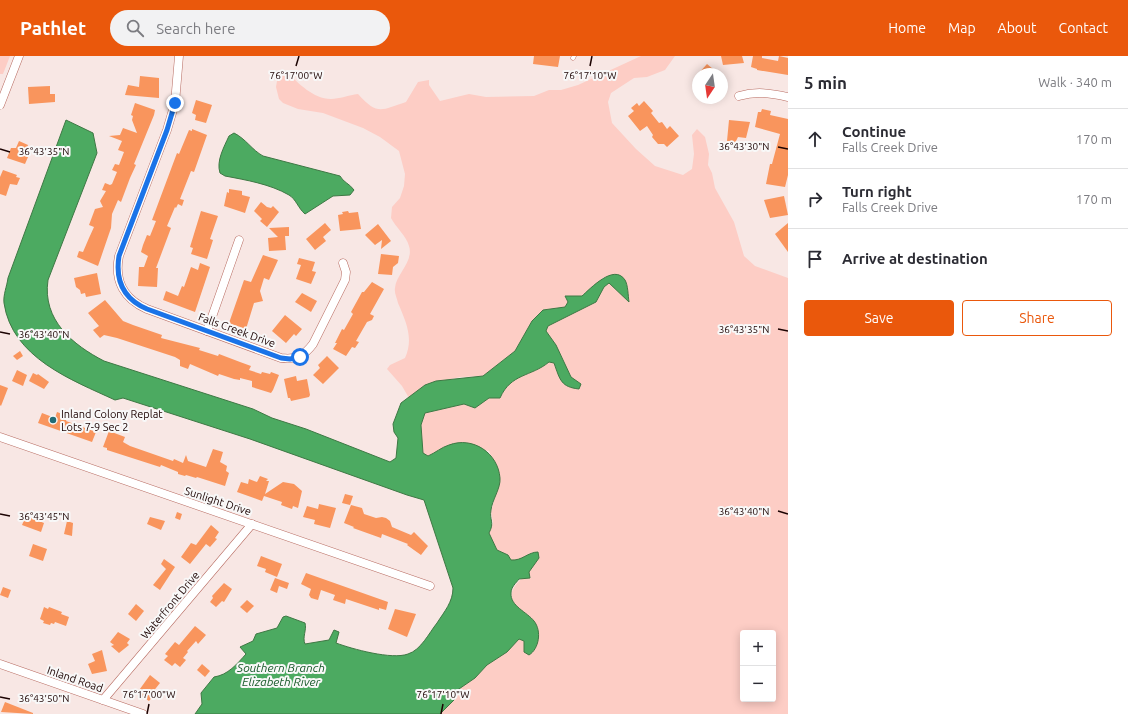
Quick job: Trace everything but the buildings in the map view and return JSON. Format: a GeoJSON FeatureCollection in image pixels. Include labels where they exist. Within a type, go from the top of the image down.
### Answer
{"type":"FeatureCollection","features":[{"type":"Feature","properties":{"kind":"street"},"geometry":{"type":"LineString","coordinates":[[0,105],[20,56]]}},
{"type":"Feature","properties":{"kind":"street","name":"Falls Creek Drive"},"geometry":{"type":"LineString","coordinates":[[179,56],[175,103],[167,130],[119,256],[117,267],[118,278],[122,289],[136,305],[281,358],[290,359],[300,357],[313,344],[342,287],[346,272],[343,263]]}},
{"type":"Feature","properties":{"kind":"street"},"geometry":{"type":"LineString","coordinates":[[739,96],[753,92],[768,92],[788,97]]}},
{"type":"Feature","properties":{"kind":"street"},"geometry":{"type":"LineString","coordinates":[[208,331],[239,240]]}},
{"type":"Feature","properties":{"kind":"street","name":"Sunlight Drive"},"geometry":{"type":"LineString","coordinates":[[0,437],[125,482],[252,524],[430,586]]}},
{"type":"Feature","properties":{"kind":"street","name":"Waterfront Drive"},"geometry":{"type":"LineString","coordinates":[[103,700],[252,524]]}},
{"type":"Feature","properties":{"kind":"street","name":"Inland Road"},"geometry":{"type":"LineString","coordinates":[[0,664],[144,714]]}},
{"type":"Feature","properties":{"kind":"shaded area"},"geometry":{"type":"Polygon","coordinates":[[[0,56],[10,56],[3,74],[0,74],[0,56]]]}},
{"type":"Feature","properties":{"kind":"shaded area"},"geometry":{"type":"Polygon","coordinates":[[[641,56],[675,56],[665,70],[647,77],[634,78],[611,93],[608,102],[612,123],[636,149],[655,166],[683,175],[692,169],[694,154],[692,135],[697,129],[705,137],[709,154],[708,165],[712,173],[715,188],[734,222],[744,256],[755,266],[788,278],[788,714],[440,714],[454,700],[456,691],[475,678],[487,665],[507,652],[519,639],[524,641],[530,616],[516,606],[512,600],[512,595],[516,584],[529,573],[533,552],[517,561],[511,560],[508,555],[497,550],[489,533],[493,523],[491,512],[500,478],[489,451],[449,445],[428,456],[423,454],[421,425],[425,413],[464,404],[475,408],[489,398],[500,398],[510,384],[549,362],[554,363],[558,374],[581,384],[571,377],[556,345],[546,331],[548,326],[596,302],[604,287],[609,283],[621,296],[604,277],[582,296],[565,297],[568,302],[565,307],[543,310],[532,321],[515,351],[483,376],[460,377],[425,385],[409,398],[402,386],[387,369],[390,365],[405,358],[409,344],[408,330],[395,294],[395,290],[396,283],[407,263],[410,252],[406,238],[391,218],[392,207],[400,198],[404,186],[405,174],[399,151],[380,137],[363,128],[323,113],[298,109],[283,103],[279,99],[276,87],[278,75],[286,72],[307,90],[324,98],[334,99],[358,94],[370,106],[380,109],[385,109],[406,102],[418,82],[429,80],[429,85],[440,101],[469,94],[486,97],[534,96],[549,90],[561,90],[578,85],[641,56]]]}},
{"type":"Feature","properties":{"kind":"water","name":"Southern Branch Elizabeth River"},"geometry":{"type":"Polygon","coordinates":[[[66,120],[93,133],[97,153],[48,280],[47,294],[50,307],[62,330],[81,347],[104,361],[253,409],[272,418],[306,429],[390,462],[396,458],[398,438],[394,432],[393,424],[401,403],[425,385],[436,381],[483,376],[515,351],[532,321],[543,310],[565,307],[568,302],[565,296],[582,296],[596,283],[609,276],[615,274],[625,280],[629,302],[609,283],[604,287],[596,302],[548,326],[546,331],[556,345],[571,377],[581,384],[579,389],[568,386],[562,382],[554,363],[549,362],[510,384],[500,398],[489,398],[475,408],[464,404],[425,413],[421,425],[423,453],[428,456],[444,447],[458,443],[475,445],[489,454],[495,461],[500,478],[498,490],[492,506],[492,526],[489,533],[497,550],[508,555],[511,560],[538,552],[539,558],[529,572],[530,578],[519,579],[511,591],[511,598],[513,602],[534,621],[538,630],[539,635],[537,644],[535,649],[529,655],[524,652],[524,641],[519,639],[507,652],[487,665],[475,678],[456,691],[454,700],[440,714],[195,714],[202,704],[201,693],[214,677],[224,674],[236,665],[246,654],[240,647],[253,641],[256,634],[277,628],[283,617],[286,616],[305,623],[305,644],[329,640],[334,630],[339,632],[336,643],[382,655],[392,656],[408,654],[417,649],[424,641],[448,607],[453,593],[453,588],[424,500],[250,439],[123,398],[115,400],[63,375],[46,365],[31,353],[19,339],[9,322],[4,303],[5,290],[8,278],[66,120]]]}},
{"type":"Feature","properties":{"kind":"water"},"geometry":{"type":"Polygon","coordinates":[[[234,133],[263,156],[340,176],[354,190],[350,195],[333,196],[305,214],[289,195],[282,191],[258,183],[225,176],[220,173],[220,159],[229,136],[234,133]]]}},
{"type":"Feature","properties":{"kind":"place","name":"Inland Colony Replat Lots 7-9 Sec 2"},"geometry":{"type":"Point","coordinates":[53,420]}},
{"type":"Feature","properties":{"kind":"route"},"geometry":{"type":"LineString","coordinates":[[175,103],[167,130],[124,247],[119,256],[117,267],[118,278],[122,289],[128,298],[136,305],[281,358],[290,359],[300,357]]}}]}
